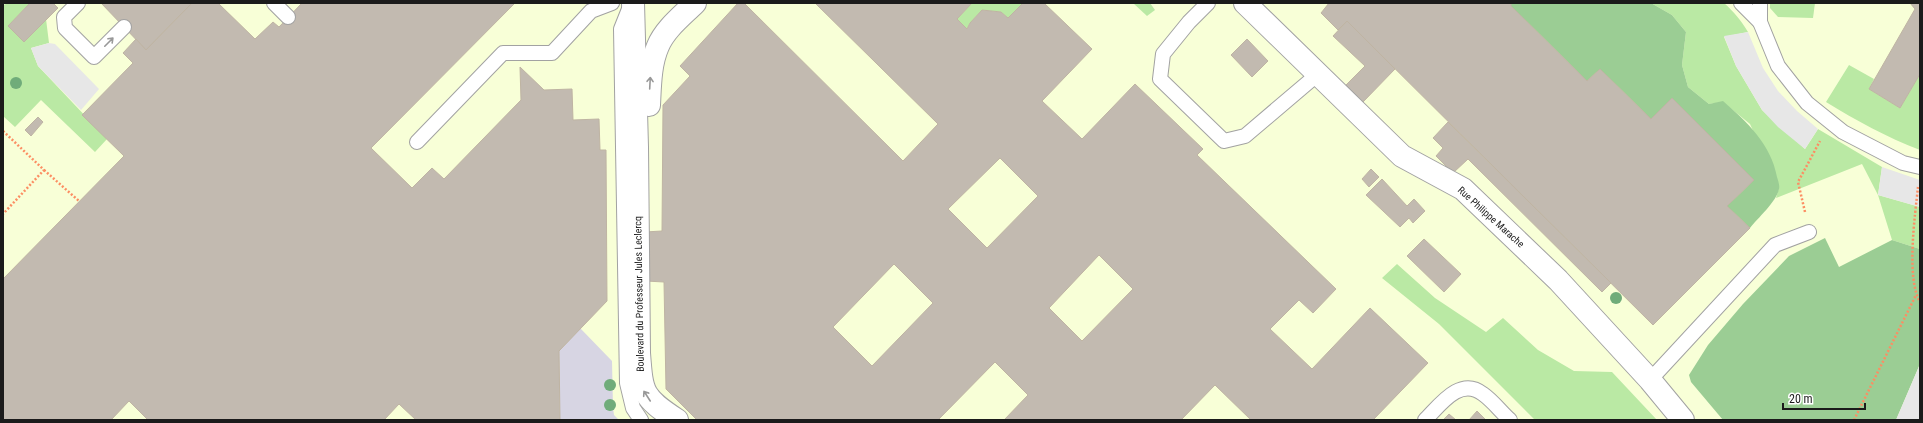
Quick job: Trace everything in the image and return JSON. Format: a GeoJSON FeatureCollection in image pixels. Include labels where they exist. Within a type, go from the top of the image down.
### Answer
{"type":"FeatureCollection","features":[{"type":"Feature","properties":{"kind":"street","name":"Boulevard du Professeur Jules Leclercq"},"geometry":{"type":"LineString","coordinates":[[632,3],[637,176],[639,353],[641,385],[651,402],[677,420]]}},
{"type":"Feature","properties":{"kind":"street","name":"Boulevard du Professeur Jules Leclercq"},"geometry":{"type":"LineString","coordinates":[[637,176],[647,149],[650,77],[658,46],[673,25],[695,3]]}},
{"type":"Feature","properties":{"kind":"street","name":"Rue Philippe Marache"},"geometry":{"type":"LineString","coordinates":[[1245,3],[1402,156],[1463,189],[1558,280],[1650,380],[1683,420]]}},
{"type":"Feature","properties":{"kind":"lane"},"geometry":{"type":"LineString","coordinates":[[78,3],[64,17],[65,28],[94,57],[124,27]]}},
{"type":"Feature","properties":{"kind":"lane"},"geometry":{"type":"LineString","coordinates":[[274,3],[288,18]]}},
{"type":"Feature","properties":{"kind":"lane"},"geometry":{"type":"LineString","coordinates":[[417,142],[503,53],[552,53],[592,11],[612,3]]}},
{"type":"Feature","properties":{"kind":"lane"},"geometry":{"type":"LineString","coordinates":[[632,3],[621,29],[627,383],[633,408],[641,420]]}},
{"type":"Feature","properties":{"kind":"lane"},"geometry":{"type":"LineString","coordinates":[[1208,3],[1189,22],[1163,54],[1160,79],[1224,141],[1245,136],[1318,74]]}},
{"type":"Feature","properties":{"kind":"lane"},"geometry":{"type":"LineString","coordinates":[[1741,3],[1760,22]]}},
{"type":"Feature","properties":{"kind":"lane"},"geometry":{"type":"LineString","coordinates":[[1760,3],[1760,22],[1778,66],[1807,103],[1843,132],[1903,163],[1920,167]]}},
{"type":"Feature","properties":{"kind":"lane"},"geometry":{"type":"LineString","coordinates":[[1650,380],[1775,245],[1809,232]]}},
{"type":"Feature","properties":{"kind":"lane"},"geometry":{"type":"LineString","coordinates":[[1425,420],[1450,394],[1467,388],[1482,393],[1510,420]]}},
{"type":"Feature","properties":{"kind":"path"},"geometry":{"type":"LineString","coordinates":[[1809,232],[1798,182],[1820,141],[1832,124]]}},
{"type":"Feature","properties":{"kind":"path"},"geometry":{"type":"LineString","coordinates":[[3,131],[79,201]]}},
{"type":"Feature","properties":{"kind":"path"},"geometry":{"type":"LineString","coordinates":[[1920,167],[1912,279],[1916,295],[1920,302]]}},
{"type":"Feature","properties":{"kind":"path"},"geometry":{"type":"LineString","coordinates":[[3,214],[44,170]]}},
{"type":"Feature","properties":{"kind":"path"},"geometry":{"type":"LineString","coordinates":[[1854,420],[1916,295]]}},
{"type":"Feature","properties":{"kind":"shaded area"},"geometry":{"type":"Polygon","coordinates":[[[3,3],[1920,3],[1920,420],[3,420],[3,3]]]}},
{"type":"Feature","properties":{"kind":"shaded area"},"geometry":{"type":"Polygon","coordinates":[[[1748,32],[1763,68],[1778,91],[1797,111],[1818,129],[1805,149],[1778,127],[1762,110],[1736,66],[1724,36],[1748,32]]]}},
{"type":"Feature","properties":{"kind":"shaded area"},"geometry":{"type":"Polygon","coordinates":[[[49,43],[55,44],[99,89],[81,110],[38,66],[31,48],[49,43]]]}},
{"type":"Feature","properties":{"kind":"shaded area"},"geometry":{"type":"Polygon","coordinates":[[[1882,167],[1920,180],[1920,207],[1878,195],[1882,167]]]}},
{"type":"Feature","properties":{"kind":"shaded area"},"geometry":{"type":"Polygon","coordinates":[[[580,328],[612,361],[613,408],[614,415],[619,420],[560,420],[559,351],[580,328]]]}},
{"type":"Feature","properties":{"kind":"shaded area"},"geometry":{"type":"Polygon","coordinates":[[[1920,364],[1920,420],[1896,420],[1920,364]]]}},
{"type":"Feature","properties":{"kind":"green space"},"geometry":{"type":"Polygon","coordinates":[[[9,3],[30,3],[8,26],[24,42],[46,19],[49,43],[31,48],[38,66],[107,139],[95,152],[41,100],[15,127],[3,116],[3,5],[9,3]]]}},
{"type":"Feature","properties":{"kind":"green space"},"geometry":{"type":"Polygon","coordinates":[[[972,3],[1023,3],[1008,18],[1001,12],[982,10],[970,23],[967,29],[957,19],[972,3]]]}},
{"type":"Feature","properties":{"kind":"green space"},"geometry":{"type":"Polygon","coordinates":[[[1133,3],[1150,3],[1155,10],[1147,16],[1133,3]]]}},
{"type":"Feature","properties":{"kind":"green space"},"geometry":{"type":"Polygon","coordinates":[[[1511,3],[1651,3],[1672,15],[1686,32],[1682,65],[1688,87],[1709,104],[1723,101],[1757,134],[1764,144],[1774,165],[1779,186],[1775,199],[1750,228],[1727,206],[1754,180],[1672,98],[1651,119],[1600,69],[1587,81],[1511,6],[1511,3]]]}},
{"type":"Feature","properties":{"kind":"green space"},"geometry":{"type":"Polygon","coordinates":[[[1651,3],[1724,3],[1737,16],[1748,32],[1724,37],[1736,66],[1762,110],[1805,149],[1818,129],[1882,167],[1878,195],[1862,164],[1776,198],[1779,188],[1750,124],[1723,102],[1709,104],[1688,87],[1682,65],[1686,32],[1672,15],[1651,3]]]}},
{"type":"Feature","properties":{"kind":"green space"},"geometry":{"type":"Polygon","coordinates":[[[1770,3],[1815,3],[1813,18],[1778,17],[1770,8],[1770,3]]]}},
{"type":"Feature","properties":{"kind":"green space"},"geometry":{"type":"Polygon","coordinates":[[[1849,65],[1874,79],[1869,89],[1900,108],[1920,74],[1920,150],[1895,140],[1826,102],[1849,65]]]}},
{"type":"Feature","properties":{"kind":"green space"},"geometry":{"type":"Polygon","coordinates":[[[1878,195],[1920,207],[1920,249],[1892,240],[1878,195]]]}},
{"type":"Feature","properties":{"kind":"green space"},"geometry":{"type":"Polygon","coordinates":[[[1825,238],[1839,267],[1892,240],[1920,249],[1920,364],[1896,420],[1723,420],[1691,382],[1689,375],[1708,345],[1743,304],[1789,256],[1825,238]]]}},
{"type":"Feature","properties":{"kind":"green space"},"geometry":{"type":"Polygon","coordinates":[[[1397,264],[1435,298],[1486,332],[1503,318],[1538,350],[1574,371],[1612,372],[1657,420],[1535,420],[1439,324],[1382,278],[1397,264]]]}},
{"type":"Feature","properties":{"kind":"building"},"geometry":{"type":"Polygon","coordinates":[[[30,3],[53,3],[58,8],[24,42],[8,26],[30,3]]]}},
{"type":"Feature","properties":{"kind":"building"},"geometry":{"type":"Polygon","coordinates":[[[101,3],[192,3],[146,50],[101,3]]]}},
{"type":"Feature","properties":{"kind":"building"},"geometry":{"type":"Polygon","coordinates":[[[192,3],[218,3],[255,39],[273,22],[279,27],[302,3],[515,3],[371,148],[412,188],[432,168],[444,179],[521,100],[520,67],[544,90],[572,89],[573,120],[599,119],[600,150],[606,150],[607,301],[559,351],[560,420],[416,420],[399,404],[384,420],[148,420],[129,401],[111,420],[3,420],[3,279],[124,156],[82,115],[133,63],[123,53],[136,39],[146,50],[192,3]]]}},
{"type":"Feature","properties":{"kind":"building"},"geometry":{"type":"Polygon","coordinates":[[[738,3],[744,3],[903,161],[938,124],[815,3],[972,3],[957,19],[967,29],[970,23],[982,10],[1001,12],[1008,18],[1023,3],[1044,3],[1092,49],[1042,101],[1082,139],[1135,84],[1203,149],[1197,155],[1336,289],[1313,313],[1299,300],[1270,329],[1312,369],[1370,308],[1428,363],[1373,420],[1251,420],[1215,385],[1181,420],[1004,420],[1028,395],[995,362],[938,420],[697,420],[666,389],[664,282],[646,281],[645,232],[662,231],[663,105],[690,76],[680,66],[738,3]],[[1000,158],[948,209],[987,248],[1038,196],[1000,158]],[[1099,255],[1049,308],[1082,341],[1133,289],[1099,255]],[[894,264],[833,327],[872,366],[933,303],[894,264]]]}},
{"type":"Feature","properties":{"kind":"building"},"geometry":{"type":"Polygon","coordinates":[[[1329,3],[1511,3],[1511,6],[1587,81],[1600,69],[1651,119],[1672,98],[1754,180],[1727,206],[1750,228],[1653,325],[1347,21],[1338,30],[1321,13],[1329,3]]]}},
{"type":"Feature","properties":{"kind":"building"},"geometry":{"type":"Polygon","coordinates":[[[1910,3],[1920,3],[1920,74],[1900,108],[1869,89],[1915,9],[1910,3]]]}},
{"type":"Feature","properties":{"kind":"building"},"geometry":{"type":"Polygon","coordinates":[[[1347,21],[1395,69],[1363,102],[1346,85],[1365,66],[1333,36],[1347,21]]]}},
{"type":"Feature","properties":{"kind":"building"},"geometry":{"type":"Polygon","coordinates":[[[1247,39],[1268,61],[1252,77],[1231,55],[1247,39]]]}},
{"type":"Feature","properties":{"kind":"building"},"geometry":{"type":"Polygon","coordinates":[[[38,117],[43,122],[31,136],[25,130],[38,117]]]}},
{"type":"Feature","properties":{"kind":"building"},"geometry":{"type":"Polygon","coordinates":[[[1448,122],[1611,283],[1602,292],[1468,159],[1453,173],[1436,156],[1443,148],[1433,138],[1448,122]]]}},
{"type":"Feature","properties":{"kind":"building"},"geometry":{"type":"Polygon","coordinates":[[[1371,169],[1379,177],[1369,187],[1362,179],[1371,169]]]}},
{"type":"Feature","properties":{"kind":"building"},"geometry":{"type":"Polygon","coordinates":[[[1382,179],[1407,206],[1414,199],[1425,211],[1413,223],[1409,218],[1400,227],[1366,195],[1382,179]]]}},
{"type":"Feature","properties":{"kind":"building"},"geometry":{"type":"Polygon","coordinates":[[[1424,239],[1461,274],[1444,292],[1407,256],[1424,239]]]}},
{"type":"Feature","properties":{"kind":"building"},"geometry":{"type":"Polygon","coordinates":[[[1477,411],[1486,420],[1469,420],[1477,411]]]}},
{"type":"Feature","properties":{"kind":"building"},"geometry":{"type":"Polygon","coordinates":[[[1449,414],[1456,420],[1443,420],[1449,414]]]}}]}
